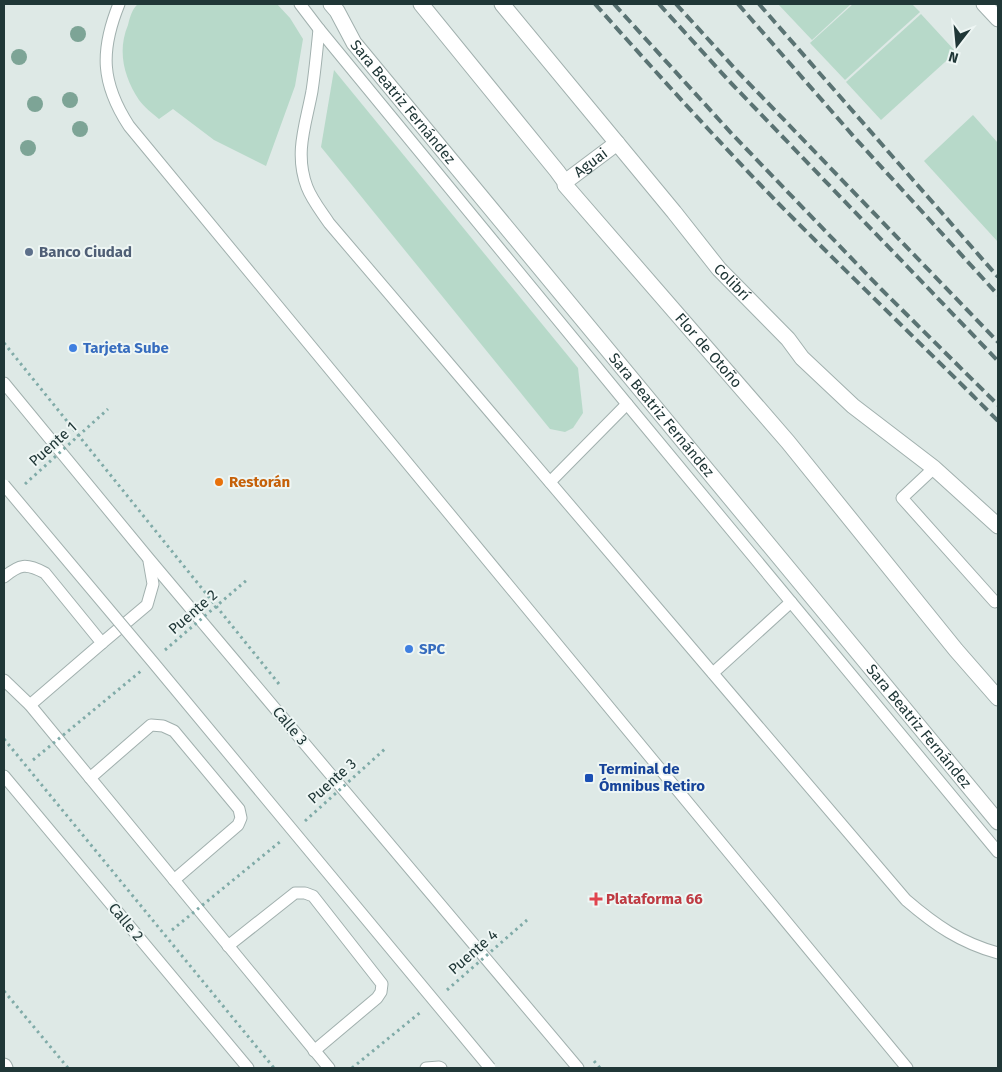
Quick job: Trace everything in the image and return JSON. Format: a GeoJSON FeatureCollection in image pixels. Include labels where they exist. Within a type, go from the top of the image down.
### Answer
{"type":"FeatureCollection","features":[{"type":"Feature","properties":{"kind":"street","name":"Sara Beatriz Fernández"},"geometry":{"type":"LineString","coordinates":[[331,4],[337,11],[354,44],[998,822]]}},
{"type":"Feature","properties":{"kind":"street","name":"Flor de Otoño"},"geometry":{"type":"LineString","coordinates":[[421,4],[565,182],[565,185],[788,442],[956,650],[998,698]]}},
{"type":"Feature","properties":{"kind":"street","name":"Colibrí"},"geometry":{"type":"LineString","coordinates":[[502,4],[720,269],[788,339],[802,358],[853,406],[934,468],[998,526]]}},
{"type":"Feature","properties":{"kind":"street"},"geometry":{"type":"LineString","coordinates":[[984,4],[998,19]]}},
{"type":"Feature","properties":{"kind":"street","name":"Aguai"},"geometry":{"type":"LineString","coordinates":[[565,182],[617,143]]}},
{"type":"Feature","properties":{"kind":"lane"},"geometry":{"type":"LineString","coordinates":[[119,4],[108,38],[106,59],[108,80],[115,101],[133,131],[907,1068]]}},
{"type":"Feature","properties":{"kind":"lane"},"geometry":{"type":"LineString","coordinates":[[300,4],[627,404],[998,852]]}},
{"type":"Feature","properties":{"kind":"lane"},"geometry":{"type":"LineString","coordinates":[[319,29],[312,90],[301,140],[301,157],[307,186],[329,223],[906,900],[945,931],[998,954]]}},
{"type":"Feature","properties":{"kind":"lane","name":"Calle 3"},"geometry":{"type":"LineString","coordinates":[[4,383],[149,559],[578,1068]]}},
{"type":"Feature","properties":{"kind":"lane"},"geometry":{"type":"LineString","coordinates":[[550,482],[627,404]]}},
{"type":"Feature","properties":{"kind":"lane"},"geometry":{"type":"LineString","coordinates":[[934,468],[902,498],[995,602]]}},
{"type":"Feature","properties":{"kind":"lane"},"geometry":{"type":"LineString","coordinates":[[4,485],[490,1068]]}},
{"type":"Feature","properties":{"kind":"lane"},"geometry":{"type":"LineString","coordinates":[[30,705],[146,605],[153,584],[149,559]]}},
{"type":"Feature","properties":{"kind":"lane"},"geometry":{"type":"LineString","coordinates":[[4,577],[16,568],[32,566],[44,573],[102,643]]}},
{"type":"Feature","properties":{"kind":"lane"},"geometry":{"type":"LineString","coordinates":[[713,673],[791,602]]}},
{"type":"Feature","properties":{"kind":"lane"},"geometry":{"type":"LineString","coordinates":[[4,680],[30,705],[314,1051],[330,1068]]}},
{"type":"Feature","properties":{"kind":"lane"},"geometry":{"type":"LineString","coordinates":[[90,778],[151,725],[163,726],[174,731],[239,809],[240,818],[238,825],[174,880]]}},
{"type":"Feature","properties":{"kind":"lane","name":"Calle 2"},"geometry":{"type":"LineString","coordinates":[[4,776],[248,1068]]}},
{"type":"Feature","properties":{"kind":"lane"},"geometry":{"type":"LineString","coordinates":[[228,946],[295,893],[313,896],[382,984],[381,992],[377,998],[314,1051]]}},
{"type":"Feature","properties":{"kind":"lane"},"geometry":{"type":"LineString","coordinates":[[426,1068],[441,1068]]}},
{"type":"Feature","properties":{"kind":"path"},"geometry":{"type":"LineString","coordinates":[[4,343],[284,690]]}},
{"type":"Feature","properties":{"kind":"path","name":"Puente 1"},"geometry":{"type":"LineString","coordinates":[[13,496],[108,409]]}},
{"type":"Feature","properties":{"kind":"path","name":"Puente 2"},"geometry":{"type":"LineString","coordinates":[[33,760],[248,579]]}},
{"type":"Feature","properties":{"kind":"path"},"geometry":{"type":"LineString","coordinates":[[4,739],[274,1068]]}},
{"type":"Feature","properties":{"kind":"path","name":"Puente 3"},"geometry":{"type":"LineString","coordinates":[[172,930],[293,831],[386,748]]}},
{"type":"Feature","properties":{"kind":"path"},"geometry":{"type":"LineString","coordinates":[[354,774],[360,781]]}},
{"type":"Feature","properties":{"kind":"path","name":"Puente 4"},"geometry":{"type":"LineString","coordinates":[[352,1068],[435,1001],[527,920]]}},
{"type":"Feature","properties":{"kind":"path"},"geometry":{"type":"LineString","coordinates":[[493,940],[499,947]]}},
{"type":"Feature","properties":{"kind":"path"},"geometry":{"type":"LineString","coordinates":[[4,991],[68,1068]]}},
{"type":"Feature","properties":{"kind":"path"},"geometry":{"type":"LineString","coordinates":[[594,1061],[600,1068]]}},
{"type":"Feature","properties":{"kind":"green space"},"geometry":{"type":"Polygon","coordinates":[[[138,4],[277,4],[290,18],[303,39],[295,86],[266,166],[214,140],[173,109],[159,119],[141,103],[129,82],[123,54],[125,35],[134,8],[138,4]]]}},
{"type":"Feature","properties":{"kind":"green space"},"geometry":{"type":"Polygon","coordinates":[[[778,4],[851,4],[812,40],[778,4]]]}},
{"type":"Feature","properties":{"kind":"green space"},"geometry":{"type":"Polygon","coordinates":[[[853,4],[912,4],[920,12],[845,80],[810,43],[853,4]]]}},
{"type":"Feature","properties":{"kind":"green space"},"geometry":{"type":"Polygon","coordinates":[[[921,14],[956,52],[881,120],[846,82],[921,14]]]}},
{"type":"Feature","properties":{"kind":"green space"},"geometry":{"type":"Polygon","coordinates":[[[334,70],[578,368],[583,413],[573,428],[565,432],[550,429],[321,147],[334,70]]]}},
{"type":"Feature","properties":{"kind":"green space"},"geometry":{"type":"Polygon","coordinates":[[[973,115],[998,143],[998,242],[924,161],[973,115]]]}},
{"type":"Feature","properties":{"kind":"railway"},"geometry":{"type":"LineString","coordinates":[[595,4],[777,202],[998,421]]}},
{"type":"Feature","properties":{"kind":"railway"},"geometry":{"type":"LineString","coordinates":[[614,4],[732,134],[881,289],[998,405]]}},
{"type":"Feature","properties":{"kind":"railway"},"geometry":{"type":"LineString","coordinates":[[659,4],[730,82],[998,361]]}},
{"type":"Feature","properties":{"kind":"railway"},"geometry":{"type":"LineString","coordinates":[[676,4],[738,72],[998,342]]}},
{"type":"Feature","properties":{"kind":"railway"},"geometry":{"type":"LineString","coordinates":[[738,4],[855,138],[998,295]]}},
{"type":"Feature","properties":{"kind":"railway"},"geometry":{"type":"LineString","coordinates":[[759,4],[998,277]]}},
{"type":"Feature","properties":{"kind":"place","name":"Banco Ciudad"},"geometry":{"type":"Point","coordinates":[29,252]}},
{"type":"Feature","properties":{"kind":"place","name":"Tarjeta Sube"},"geometry":{"type":"Point","coordinates":[73,348]}},
{"type":"Feature","properties":{"kind":"place","name":"Restorán"},"geometry":{"type":"Point","coordinates":[219,482]}},
{"type":"Feature","properties":{"kind":"place","name":"SPC"},"geometry":{"type":"Point","coordinates":[409,649]}},
{"type":"Feature","properties":{"kind":"place","name":"Terminal de Ómnibus Retiro"},"geometry":{"type":"Point","coordinates":[589,778]}},
{"type":"Feature","properties":{"kind":"place","name":"Plataforma 66"},"geometry":{"type":"Point","coordinates":[596,899]}}]}
